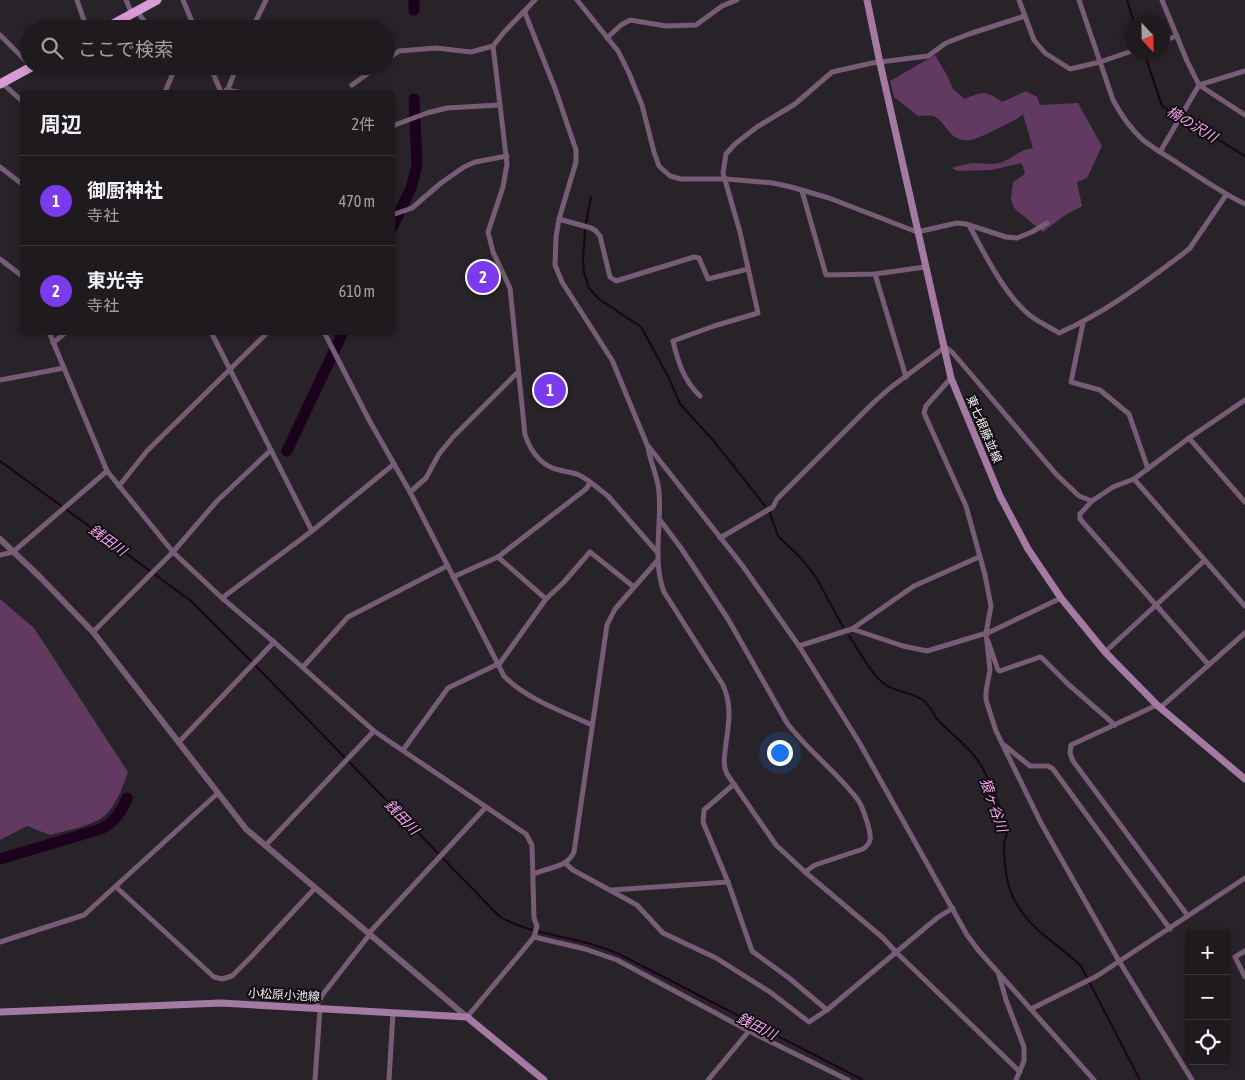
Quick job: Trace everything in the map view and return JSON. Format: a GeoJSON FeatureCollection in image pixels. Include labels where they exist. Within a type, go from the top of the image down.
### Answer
{"type":"FeatureCollection","features":[{"type":"Feature","properties":{"kind":"highway"},"geometry":{"type":"LineString","coordinates":[[120,20],[157,0]]}},
{"type":"Feature","properties":{"kind":"highway"},"geometry":{"type":"LineString","coordinates":[[1,84],[20,73]]}},
{"type":"Feature","properties":{"kind":"main road","name":"東七根藤並線"},"geometry":{"type":"LineString","coordinates":[[868,0],[880,63],[951,378],[1000,496],[1028,549],[1061,598],[1105,652],[1159,706],[1245,780]]}},
{"type":"Feature","properties":{"kind":"main road","name":"小松原小池線"},"geometry":{"type":"LineString","coordinates":[[0,1012],[221,1003],[467,1017]]}},
{"type":"Feature","properties":{"kind":"main road"},"geometry":{"type":"LineString","coordinates":[[467,1017],[544,1080]]}},
{"type":"Feature","properties":{"kind":"street"},"geometry":{"type":"LineString","coordinates":[[77,0],[84,20]]}},
{"type":"Feature","properties":{"kind":"street"},"geometry":{"type":"LineString","coordinates":[[126,0],[142,20]]}},
{"type":"Feature","properties":{"kind":"street"},"geometry":{"type":"LineString","coordinates":[[183,0],[191,20]]}},
{"type":"Feature","properties":{"kind":"street"},"geometry":{"type":"LineString","coordinates":[[256,20],[266,0]]}},
{"type":"Feature","properties":{"kind":"street"},"geometry":{"type":"LineString","coordinates":[[395,54],[399,51],[436,48],[471,52],[493,46],[535,0]]}},
{"type":"Feature","properties":{"kind":"street"},"geometry":{"type":"LineString","coordinates":[[577,0],[618,51],[642,105],[658,166],[670,176],[681,179],[726,179],[773,183],[829,198],[918,232],[957,223],[1006,237],[1017,238],[1047,223]]}},
{"type":"Feature","properties":{"kind":"street"},"geometry":{"type":"LineString","coordinates":[[607,38],[621,25],[630,20],[666,26],[696,25],[722,6],[737,0]]}},
{"type":"Feature","properties":{"kind":"street"},"geometry":{"type":"LineString","coordinates":[[1019,0],[1034,40],[1045,53],[1070,69],[1125,53]]}},
{"type":"Feature","properties":{"kind":"street"},"geometry":{"type":"LineString","coordinates":[[1080,0],[1113,100],[1120,114],[1144,140],[1160,152],[1226,195],[1245,204]]}},
{"type":"Feature","properties":{"kind":"street"},"geometry":{"type":"LineString","coordinates":[[1162,0],[1199,85],[1245,115]]}},
{"type":"Feature","properties":{"kind":"street"},"geometry":{"type":"LineString","coordinates":[[526,10],[525,13],[556,91],[576,150],[576,162],[559,219],[555,244],[555,265],[562,282],[612,360],[648,447],[659,491],[660,520],[657,560],[660,579],[664,592],[723,685],[728,696],[730,712],[724,764],[727,774],[776,844],[805,872],[882,937],[1020,1072]]}},
{"type":"Feature","properties":{"kind":"street"},"geometry":{"type":"LineString","coordinates":[[700,396],[686,380],[676,355],[673,341],[758,313],[724,173],[726,154],[735,144],[757,127],[795,104],[832,72],[872,63],[928,56],[946,43],[1024,16]]}},
{"type":"Feature","properties":{"kind":"street"},"geometry":{"type":"LineString","coordinates":[[0,35],[20,55]]}},
{"type":"Feature","properties":{"kind":"street"},"geometry":{"type":"LineString","coordinates":[[1170,38],[1177,36]]}},
{"type":"Feature","properties":{"kind":"street"},"geometry":{"type":"LineString","coordinates":[[493,46],[507,156],[503,187],[488,232],[493,252],[510,288],[524,426],[529,447],[536,458],[550,467],[580,475],[608,496],[658,553]]}},
{"type":"Feature","properties":{"kind":"street"},"geometry":{"type":"LineString","coordinates":[[1160,152],[1199,85],[1245,71]]}},
{"type":"Feature","properties":{"kind":"street"},"geometry":{"type":"LineString","coordinates":[[166,90],[172,75]]}},
{"type":"Feature","properties":{"kind":"street"},"geometry":{"type":"LineString","coordinates":[[214,75],[221,90]]}},
{"type":"Feature","properties":{"kind":"street"},"geometry":{"type":"LineString","coordinates":[[228,89],[233,75]]}},
{"type":"Feature","properties":{"kind":"street"},"geometry":{"type":"LineString","coordinates":[[352,85],[366,75]]}},
{"type":"Feature","properties":{"kind":"street"},"geometry":{"type":"LineString","coordinates":[[1,84],[20,99]]}},
{"type":"Feature","properties":{"kind":"street"},"geometry":{"type":"LineString","coordinates":[[224,90],[231,90]]}},
{"type":"Feature","properties":{"kind":"street"},"geometry":{"type":"LineString","coordinates":[[395,126],[447,108],[500,105]]}},
{"type":"Feature","properties":{"kind":"street"},"geometry":{"type":"LineString","coordinates":[[395,214],[412,208],[441,183],[464,167],[475,162],[507,156]]}},
{"type":"Feature","properties":{"kind":"street"},"geometry":{"type":"LineString","coordinates":[[0,167],[20,182]]}},
{"type":"Feature","properties":{"kind":"street"},"geometry":{"type":"LineString","coordinates":[[802,191],[826,275],[875,274],[925,267]]}},
{"type":"Feature","properties":{"kind":"street"},"geometry":{"type":"LineString","coordinates":[[969,225],[988,263],[1023,309],[1035,320],[1059,333],[1083,323],[1135,290],[1190,248],[1226,195]]}},
{"type":"Feature","properties":{"kind":"street"},"geometry":{"type":"LineString","coordinates":[[559,219],[596,231],[600,236],[610,277],[616,281],[694,257],[699,258],[708,279],[748,269]]}},
{"type":"Feature","properties":{"kind":"street"},"geometry":{"type":"LineString","coordinates":[[0,259],[20,274]]}},
{"type":"Feature","properties":{"kind":"street"},"geometry":{"type":"LineString","coordinates":[[875,274],[906,376]]}},
{"type":"Feature","properties":{"kind":"street"},"geometry":{"type":"LineString","coordinates":[[1083,323],[1071,382],[1100,390],[1129,414],[1148,469]]}},
{"type":"Feature","properties":{"kind":"street"},"geometry":{"type":"LineString","coordinates":[[0,539],[93,632],[246,829],[467,1017],[534,937],[537,926],[534,918],[534,874],[530,840],[520,830],[374,731],[222,598],[173,552],[107,472],[50,335]]}},
{"type":"Feature","properties":{"kind":"street"},"geometry":{"type":"LineString","coordinates":[[54,342],[62,335]]}},
{"type":"Feature","properties":{"kind":"street"},"geometry":{"type":"LineString","coordinates":[[213,335],[312,531]]}},
{"type":"Feature","properties":{"kind":"street"},"geometry":{"type":"LineString","coordinates":[[119,486],[146,451],[265,335]]}},
{"type":"Feature","properties":{"kind":"street"},"geometry":{"type":"LineString","coordinates":[[326,335],[410,492],[504,676],[511,684],[526,693],[592,725]]}},
{"type":"Feature","properties":{"kind":"street"},"geometry":{"type":"LineString","coordinates":[[720,538],[773,507],[777,499],[873,403],[925,360],[945,347],[952,352],[1056,474],[1079,496],[1092,501]]}},
{"type":"Feature","properties":{"kind":"street"},"geometry":{"type":"LineString","coordinates":[[0,380],[64,368]]}},
{"type":"Feature","properties":{"kind":"street"},"geometry":{"type":"LineString","coordinates":[[410,492],[426,478],[439,454],[453,437],[518,373]]}},
{"type":"Feature","properties":{"kind":"street"},"geometry":{"type":"LineString","coordinates":[[951,378],[926,406],[924,415],[966,506],[980,557],[991,606],[986,633],[990,670],[986,700],[996,731],[1041,823],[1119,961],[1192,1080]]}},
{"type":"Feature","properties":{"kind":"street"},"geometry":{"type":"LineString","coordinates":[[1208,664],[1080,519],[1080,514],[1092,501],[1113,486],[1134,479],[1189,438],[1244,402]]}},
{"type":"Feature","properties":{"kind":"street"},"geometry":{"type":"LineString","coordinates":[[1189,438],[1245,502]]}},
{"type":"Feature","properties":{"kind":"street"},"geometry":{"type":"LineString","coordinates":[[648,447],[742,565],[799,646],[864,750],[967,936],[1094,1080]]}},
{"type":"Feature","properties":{"kind":"street"},"geometry":{"type":"LineString","coordinates":[[93,632],[173,552],[217,501],[271,450]]}},
{"type":"Feature","properties":{"kind":"street"},"geometry":{"type":"LineString","coordinates":[[222,598],[312,531],[394,464]]}},
{"type":"Feature","properties":{"kind":"street"},"geometry":{"type":"LineString","coordinates":[[0,555],[13,552],[107,472]]}},
{"type":"Feature","properties":{"kind":"street"},"geometry":{"type":"LineString","coordinates":[[1134,479],[1245,606]]}},
{"type":"Feature","properties":{"kind":"street"},"geometry":{"type":"LineString","coordinates":[[453,577],[498,557],[586,490],[590,483]]}},
{"type":"Feature","properties":{"kind":"street"},"geometry":{"type":"LineString","coordinates":[[660,520],[728,619],[796,735],[848,788],[861,805],[870,837],[867,846],[815,865],[805,872]]}},
{"type":"Feature","properties":{"kind":"street"},"geometry":{"type":"LineString","coordinates":[[403,750],[448,688],[498,664],[546,599],[564,582],[590,552],[634,587]]}},
{"type":"Feature","properties":{"kind":"street"},"geometry":{"type":"LineString","coordinates":[[498,557],[546,599]]}},
{"type":"Feature","properties":{"kind":"street"},"geometry":{"type":"LineString","coordinates":[[799,646],[852,629],[914,586],[980,557]]}},
{"type":"Feature","properties":{"kind":"street"},"geometry":{"type":"LineString","coordinates":[[534,874],[564,864],[572,858],[607,625],[615,609],[657,560]]}},
{"type":"Feature","properties":{"kind":"street"},"geometry":{"type":"LineString","coordinates":[[1105,652],[1204,561]]}},
{"type":"Feature","properties":{"kind":"street"},"geometry":{"type":"LineString","coordinates":[[303,667],[348,617],[447,566]]}},
{"type":"Feature","properties":{"kind":"street"},"geometry":{"type":"LineString","coordinates":[[852,629],[922,651],[935,649],[986,633],[1061,598]]}},
{"type":"Feature","properties":{"kind":"street"},"geometry":{"type":"LineString","coordinates":[[1188,916],[1073,761],[1070,753],[1071,746],[1159,706],[1245,632]]}},
{"type":"Feature","properties":{"kind":"street"},"geometry":{"type":"LineString","coordinates":[[986,633],[998,670],[1000,671],[1040,657],[1116,725]]}},
{"type":"Feature","properties":{"kind":"street"},"geometry":{"type":"LineString","coordinates":[[179,742],[274,642]]}},
{"type":"Feature","properties":{"kind":"street"},"geometry":{"type":"LineString","coordinates":[[265,846],[374,731]]}},
{"type":"Feature","properties":{"kind":"street"},"geometry":{"type":"LineString","coordinates":[[1002,743],[1030,766],[1048,766],[1053,769],[1170,928]]}},
{"type":"Feature","properties":{"kind":"street"},"geometry":{"type":"LineString","coordinates":[[734,784],[710,804],[702,814],[703,822],[728,882],[752,951],[789,978],[827,1010]]}},
{"type":"Feature","properties":{"kind":"street"},"geometry":{"type":"LineString","coordinates":[[0,942],[84,915],[218,793]]}},
{"type":"Feature","properties":{"kind":"street"},"geometry":{"type":"LineString","coordinates":[[315,1080],[318,1008],[323,994],[369,934],[486,807]]}},
{"type":"Feature","properties":{"kind":"street"},"geometry":{"type":"LineString","coordinates":[[564,864],[637,905],[663,933],[716,958],[770,992],[809,1022],[827,1010],[937,918],[952,908]]}},
{"type":"Feature","properties":{"kind":"street"},"geometry":{"type":"LineString","coordinates":[[1031,1009],[1092,979],[1245,878]]}},
{"type":"Feature","properties":{"kind":"street"},"geometry":{"type":"LineString","coordinates":[[611,890],[728,882]]}},
{"type":"Feature","properties":{"kind":"street"},"geometry":{"type":"LineString","coordinates":[[116,887],[214,977],[222,979],[232,976],[315,888]]}},
{"type":"Feature","properties":{"kind":"street"},"geometry":{"type":"LineString","coordinates":[[534,937],[586,949],[617,960],[749,1031],[848,1080]]}},
{"type":"Feature","properties":{"kind":"street"},"geometry":{"type":"LineString","coordinates":[[1245,951],[1235,957],[1245,977]]}},
{"type":"Feature","properties":{"kind":"street"},"geometry":{"type":"LineString","coordinates":[[998,972],[1006,1000],[1024,1047],[1024,1061],[1016,1080]]}},
{"type":"Feature","properties":{"kind":"street"},"geometry":{"type":"LineString","coordinates":[[389,1080],[393,1013]]}},
{"type":"Feature","properties":{"kind":"street"},"geometry":{"type":"LineString","coordinates":[[708,1080],[749,1031]]}},
{"type":"Feature","properties":{"kind":"shaded area"},"geometry":{"type":"Polygon","coordinates":[[[935,55],[953,89],[965,99],[984,93],[1002,102],[1026,91],[1037,97],[1040,105],[1078,103],[1102,146],[1087,178],[1077,182],[1082,206],[1064,216],[1043,232],[1014,208],[1011,199],[1013,182],[1025,174],[1021,163],[992,170],[958,171],[953,169],[954,167],[972,163],[994,164],[1003,162],[1024,150],[1033,148],[1023,114],[1017,119],[981,137],[964,140],[958,139],[953,135],[938,119],[933,116],[918,116],[894,97],[890,81],[935,55]]]}},
{"type":"Feature","properties":{"kind":"shaded area"},"geometry":{"type":"Polygon","coordinates":[[[0,599],[34,628],[128,772],[118,796],[108,813],[78,828],[50,835],[27,826],[0,840],[0,599]]]}},
{"type":"Feature","properties":{"kind":"waterway"},"geometry":{"type":"LineString","coordinates":[[414,0],[414,10]]}},
{"type":"Feature","properties":{"kind":"waterway","name":"楠の沢川"},"geometry":{"type":"LineString","coordinates":[[1127,0],[1132,15]]}},
{"type":"Feature","properties":{"kind":"waterway","name":"楠の沢川"},"geometry":{"type":"LineString","coordinates":[[1147,60],[1162,106],[1245,156]]}},
{"type":"Feature","properties":{"kind":"waterway"},"geometry":{"type":"LineString","coordinates":[[395,222],[411,188],[417,165],[414,99]]}},
{"type":"Feature","properties":{"kind":"waterway"},"geometry":{"type":"LineString","coordinates":[[586,223],[591,197]]}},
{"type":"Feature","properties":{"kind":"waterway"},"geometry":{"type":"LineString","coordinates":[[585,230],[583,260],[584,273],[589,288],[599,299],[641,327],[669,378],[680,404],[713,440],[765,506]]}},
{"type":"Feature","properties":{"kind":"waterway"},"geometry":{"type":"LineString","coordinates":[[287,451],[342,335]]}},
{"type":"Feature","properties":{"kind":"waterway","name":"銭田川"},"geometry":{"type":"LineString","coordinates":[[0,461],[191,601],[499,916],[522,927],[585,942],[619,954],[863,1080]]}},
{"type":"Feature","properties":{"kind":"waterway","name":"猿ヶ谷川"},"geometry":{"type":"LineString","coordinates":[[769,511],[778,536],[801,558],[816,577],[843,627]]}},
{"type":"Feature","properties":{"kind":"waterway","name":"猿ヶ谷川"},"geometry":{"type":"LineString","coordinates":[[849,636],[878,678],[887,686],[923,700],[939,721],[965,745],[979,762],[996,797],[1006,826],[1007,834],[1004,844],[1005,866],[1008,882],[1016,903],[1029,921],[1081,966],[1140,1080]]}},
{"type":"Feature","properties":{"kind":"waterway"},"geometry":{"type":"LineString","coordinates":[[0,859],[101,829],[117,816],[127,798]]}},
{"type":"Feature","properties":{"kind":"place","name":"東光寺"},"geometry":{"type":"Point","coordinates":[483,277]}},
{"type":"Feature","properties":{"kind":"place","name":"御厨神社"},"geometry":{"type":"Point","coordinates":[550,390]}}]}
